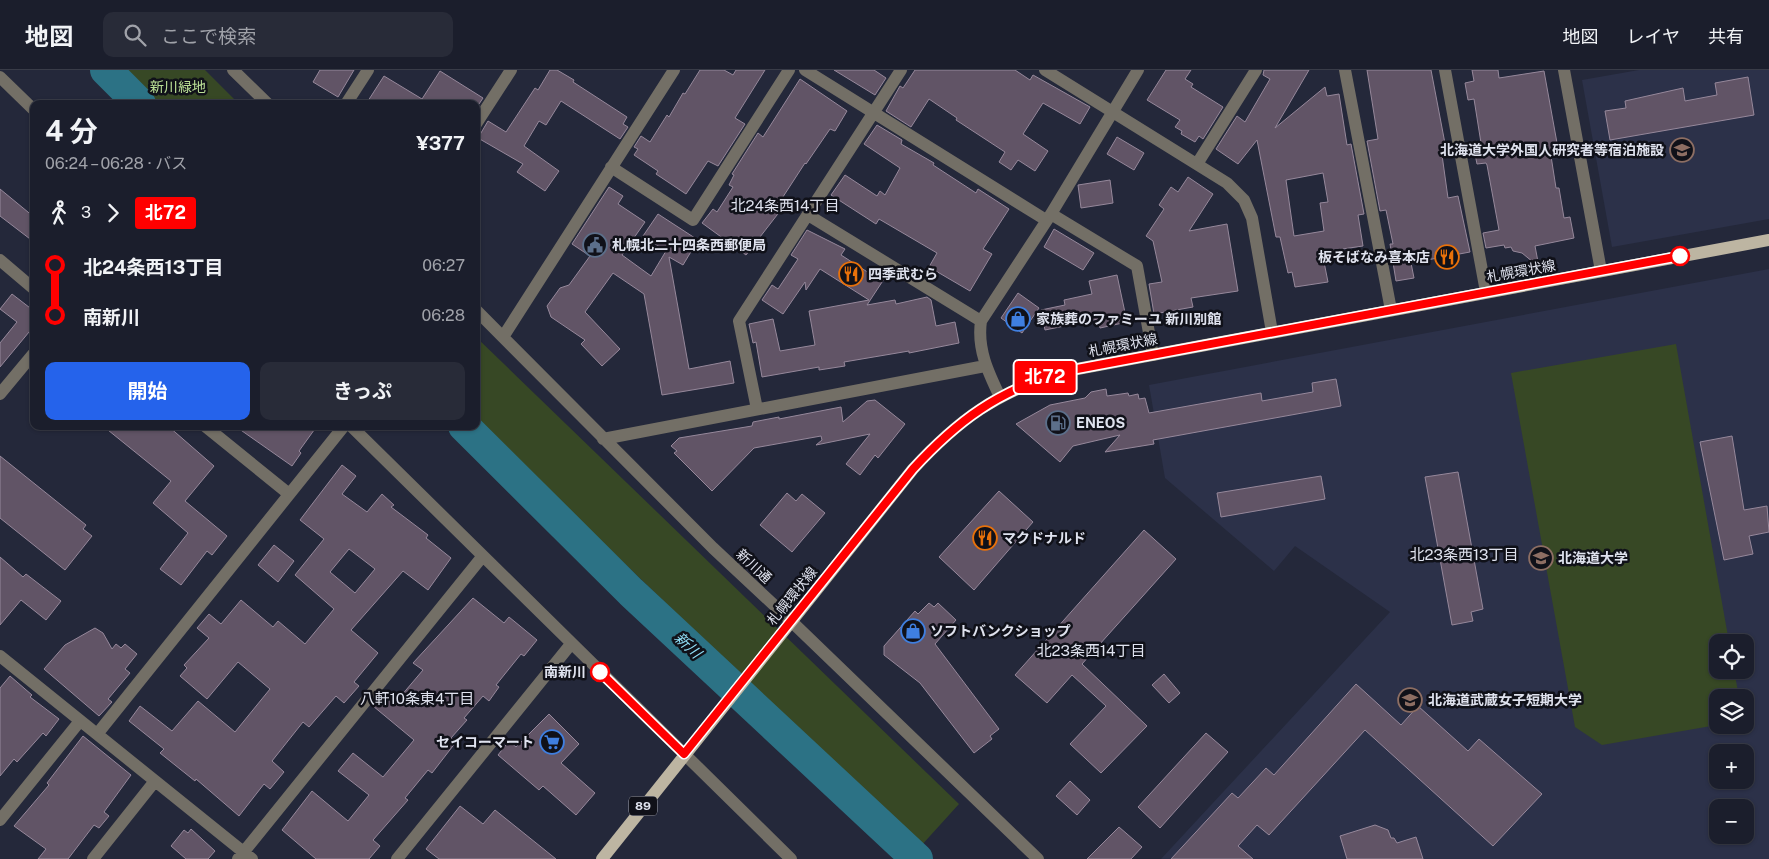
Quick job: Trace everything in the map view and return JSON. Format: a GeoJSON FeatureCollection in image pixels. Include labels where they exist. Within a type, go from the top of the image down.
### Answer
{"type":"FeatureCollection","features":[{"type":"Feature","properties":{"kind":"main road","name":"札幌環状線"},"geometry":{"type":"LineString","coordinates":[[602,859],[913,469],[939,441],[969,415],[1000,397],[1031,382],[1061,372],[1769,240]]}},
{"type":"Feature","properties":{"kind":"street"},"geometry":{"type":"LineString","coordinates":[[233,70],[264,100]]}},
{"type":"Feature","properties":{"kind":"street"},"geometry":{"type":"LineString","coordinates":[[349,100],[368,70]]}},
{"type":"Feature","properties":{"kind":"street"},"geometry":{"type":"LineString","coordinates":[[480,118],[511,70]]}},
{"type":"Feature","properties":{"kind":"street"},"geometry":{"type":"LineString","coordinates":[[503,336],[674,70]]}},
{"type":"Feature","properties":{"kind":"street"},"geometry":{"type":"LineString","coordinates":[[611,167],[693,220],[789,70]]}},
{"type":"Feature","properties":{"kind":"street"},"geometry":{"type":"LineString","coordinates":[[805,70],[1048,217],[1137,266],[1153,355]]}},
{"type":"Feature","properties":{"kind":"street"},"geometry":{"type":"LineString","coordinates":[[757,408],[739,321],[901,70]]}},
{"type":"Feature","properties":{"kind":"street"},"geometry":{"type":"LineString","coordinates":[[1045,70],[1227,183],[1244,200],[1252,218],[1272,332]]}},
{"type":"Feature","properties":{"kind":"street"},"geometry":{"type":"LineString","coordinates":[[1000,397],[985,366],[979,334],[981,321],[1048,217],[1138,70]]}},
{"type":"Feature","properties":{"kind":"street"},"geometry":{"type":"LineString","coordinates":[[1197,164],[1256,70]]}},
{"type":"Feature","properties":{"kind":"street"},"geometry":{"type":"LineString","coordinates":[[1345,70],[1391,310]]}},
{"type":"Feature","properties":{"kind":"street"},"geometry":{"type":"LineString","coordinates":[[1445,70],[1486,292]]}},
{"type":"Feature","properties":{"kind":"street"},"geometry":{"type":"LineString","coordinates":[[1564,70],[1601,271]]}},
{"type":"Feature","properties":{"kind":"street"},"geometry":{"type":"LineString","coordinates":[[0,77],[30,106]]}},
{"type":"Feature","properties":{"kind":"street"},"geometry":{"type":"LineString","coordinates":[[808,215],[981,321]]}},
{"type":"Feature","properties":{"kind":"street"},"geometry":{"type":"LineString","coordinates":[[0,260],[30,285]]}},
{"type":"Feature","properties":{"kind":"street","name":"新川通"},"geometry":{"type":"LineString","coordinates":[[480,314],[713,548],[1038,859]]}},
{"type":"Feature","properties":{"kind":"street"},"geometry":{"type":"LineString","coordinates":[[0,394],[30,358]]}},
{"type":"Feature","properties":{"kind":"street"},"geometry":{"type":"LineString","coordinates":[[603,438],[985,366]]}},
{"type":"Feature","properties":{"kind":"street"},"geometry":{"type":"LineString","coordinates":[[210,430],[289,494]]}},
{"type":"Feature","properties":{"kind":"street"},"geometry":{"type":"LineString","coordinates":[[98,733],[341,430]]}},
{"type":"Feature","properties":{"kind":"street"},"geometry":{"type":"LineString","coordinates":[[356,430],[482,557],[791,859]]}},
{"type":"Feature","properties":{"kind":"street"},"geometry":{"type":"LineString","coordinates":[[3,664],[98,733],[245,857],[482,557]]}},
{"type":"Feature","properties":{"kind":"street"},"geometry":{"type":"LineString","coordinates":[[397,859],[571,644]]}},
{"type":"Feature","properties":{"kind":"street"},"geometry":{"type":"LineString","coordinates":[[0,820],[80,721]]}},
{"type":"Feature","properties":{"kind":"street"},"geometry":{"type":"LineString","coordinates":[[93,859],[155,781]]}},
{"type":"Feature","properties":{"kind":"shaded area","name":"北海道大学外国人研究者等宿泊施設"},"geometry":{"type":"Polygon","coordinates":[[[1639,70],[1769,70],[1769,219],[1612,247],[1582,80],[1639,70]]]}},
{"type":"Feature","properties":{"kind":"shaded area","name":"北海道大学"},"geometry":{"type":"Polygon","coordinates":[[[1769,269],[1769,859],[1161,859],[1390,612],[1295,546],[1274,571],[1165,478],[1149,385],[1769,269]]]}},
{"type":"Feature","properties":{"kind":"green space","name":"新川緑地"},"geometry":{"type":"Polygon","coordinates":[[[117,70],[205,70],[235,100],[147,100],[117,70]]]}},
{"type":"Feature","properties":{"kind":"green space"},"geometry":{"type":"Polygon","coordinates":[[[480,341],[959,804],[920,847],[480,425],[480,341]]]}},
{"type":"Feature","properties":{"kind":"green space"},"geometry":{"type":"Polygon","coordinates":[[[1676,344],[1728,634],[1709,634],[1709,679],[1736,679],[1738,689],[1709,689],[1709,726],[1602,745],[1575,727],[1511,373],[1676,344]]]}},
{"type":"Feature","properties":{"kind":"building"},"geometry":{"type":"Polygon","coordinates":[[[320,70],[354,70],[338,97],[313,82],[320,70]]]}},
{"type":"Feature","properties":{"kind":"building"},"geometry":{"type":"Polygon","coordinates":[[[550,70],[557,70],[627,117],[623,124],[628,127],[620,139],[561,101],[546,125],[539,121],[524,146],[559,171],[545,191],[517,172],[523,164],[480,139],[480,135],[488,121],[506,132],[535,88],[538,90],[550,70]]]}},
{"type":"Feature","properties":{"kind":"building"},"geometry":{"type":"Polygon","coordinates":[[[700,70],[724,70],[733,75],[736,70],[765,70],[735,118],[745,124],[718,166],[708,161],[686,194],[656,174],[658,171],[634,155],[638,149],[634,147],[641,136],[650,142],[700,70]]]}},
{"type":"Feature","properties":{"kind":"building"},"geometry":{"type":"Polygon","coordinates":[[[834,70],[874,70],[886,78],[875,95],[834,70]]]}},
{"type":"Feature","properties":{"kind":"building"},"geometry":{"type":"Polygon","coordinates":[[[915,70],[1015,70],[1030,80],[1033,75],[1090,107],[1080,124],[1043,103],[1023,134],[1048,151],[1035,171],[1018,160],[1011,170],[999,162],[1005,152],[956,120],[957,118],[929,99],[911,127],[886,111],[900,86],[903,88],[915,70]]]}},
{"type":"Feature","properties":{"kind":"building"},"geometry":{"type":"Polygon","coordinates":[[[1166,70],[1191,70],[1185,79],[1193,84],[1191,87],[1223,107],[1203,139],[1199,136],[1195,142],[1181,134],[1182,131],[1175,127],[1180,120],[1147,100],[1166,70]]]}},
{"type":"Feature","properties":{"kind":"building"},"geometry":{"type":"Polygon","coordinates":[[[1264,70],[1309,70],[1275,128],[1325,87],[1327,96],[1339,94],[1347,145],[1351,144],[1364,214],[1358,215],[1363,246],[1322,252],[1328,282],[1295,287],[1292,272],[1288,273],[1280,237],[1276,237],[1257,140],[1238,164],[1216,149],[1237,116],[1245,122],[1270,79],[1263,75],[1264,70]],[[1323,173],[1286,180],[1294,236],[1324,231],[1320,203],[1328,202],[1323,173]]]}},
{"type":"Feature","properties":{"kind":"building"},"geometry":{"type":"Polygon","coordinates":[[[1367,70],[1431,70],[1447,154],[1442,155],[1448,198],[1458,196],[1470,252],[1411,263],[1414,278],[1396,281],[1390,244],[1393,244],[1386,210],[1380,211],[1367,141],[1378,139],[1367,70]]]}},
{"type":"Feature","properties":{"kind":"building"},"geometry":{"type":"Polygon","coordinates":[[[1472,70],[1498,70],[1499,78],[1544,71],[1559,154],[1551,156],[1556,188],[1559,188],[1564,218],[1570,217],[1574,238],[1535,246],[1539,267],[1522,253],[1513,251],[1511,247],[1505,248],[1504,245],[1486,248],[1483,233],[1499,230],[1487,165],[1486,163],[1477,164],[1473,144],[1481,143],[1474,99],[1468,100],[1465,83],[1474,81],[1472,70]]]}},
{"type":"Feature","properties":{"kind":"building"},"geometry":{"type":"Polygon","coordinates":[[[440,71],[483,98],[480,102],[480,100],[369,100],[384,76],[422,99],[440,71]]]}},
{"type":"Feature","properties":{"kind":"building"},"geometry":{"type":"Polygon","coordinates":[[[1748,77],[1754,115],[1610,140],[1605,111],[1626,108],[1625,101],[1683,88],[1685,101],[1717,95],[1715,83],[1748,77]]]}},
{"type":"Feature","properties":{"kind":"building"},"geometry":{"type":"Polygon","coordinates":[[[800,79],[847,111],[835,131],[830,129],[805,163],[779,203],[784,206],[746,255],[702,223],[713,209],[717,212],[733,187],[729,185],[734,175],[732,174],[758,133],[763,137],[800,79]]]}},
{"type":"Feature","properties":{"kind":"building"},"geometry":{"type":"Polygon","coordinates":[[[877,125],[902,140],[901,144],[934,163],[933,165],[976,193],[978,189],[1009,209],[983,249],[992,254],[970,291],[929,267],[937,253],[879,219],[876,224],[831,195],[845,175],[877,196],[880,191],[885,195],[900,168],[864,144],[877,125]]]}},
{"type":"Feature","properties":{"kind":"building"},"geometry":{"type":"Polygon","coordinates":[[[1117,137],[1144,153],[1134,170],[1107,154],[1117,137]]]}},
{"type":"Feature","properties":{"kind":"building"},"geometry":{"type":"Polygon","coordinates":[[[1188,177],[1213,194],[1189,231],[1227,224],[1238,291],[1191,298],[1193,307],[1154,314],[1149,284],[1162,282],[1153,241],[1146,236],[1164,209],[1159,205],[1171,187],[1178,192],[1188,177]]]}},
{"type":"Feature","properties":{"kind":"building"},"geometry":{"type":"Polygon","coordinates":[[[1110,180],[1113,203],[1081,208],[1078,185],[1110,180]]]}},
{"type":"Feature","properties":{"kind":"building"},"geometry":{"type":"Polygon","coordinates":[[[609,187],[623,196],[618,204],[645,222],[622,255],[651,276],[666,251],[643,236],[658,214],[698,240],[683,265],[669,257],[689,369],[730,361],[734,383],[662,395],[644,294],[613,273],[585,312],[620,349],[602,366],[581,344],[585,340],[551,317],[547,306],[560,288],[569,285],[590,256],[572,244],[609,187]]]}},
{"type":"Feature","properties":{"kind":"building"},"geometry":{"type":"Polygon","coordinates":[[[0,189],[30,214],[30,239],[0,216],[0,189]]]}},
{"type":"Feature","properties":{"kind":"building"},"geometry":{"type":"Polygon","coordinates":[[[1054,229],[1094,253],[1083,270],[1044,247],[1054,229]]]}},
{"type":"Feature","properties":{"kind":"building"},"geometry":{"type":"Polygon","coordinates":[[[807,230],[845,249],[841,255],[869,273],[872,267],[886,276],[867,305],[895,300],[896,304],[927,297],[931,300],[936,326],[955,322],[959,343],[909,353],[909,351],[844,362],[845,366],[819,370],[819,367],[762,377],[756,342],[753,343],[749,324],[773,319],[780,351],[815,345],[809,311],[869,300],[820,269],[806,290],[805,282],[783,314],[762,300],[772,285],[778,289],[798,259],[791,255],[807,230]]]}},
{"type":"Feature","properties":{"kind":"building"},"geometry":{"type":"Polygon","coordinates":[[[1117,275],[1127,322],[1100,328],[1098,319],[1045,330],[1041,310],[1065,305],[1064,300],[1092,294],[1089,281],[1117,275]]]}},
{"type":"Feature","properties":{"kind":"building"},"geometry":{"type":"Polygon","coordinates":[[[1018,293],[1039,308],[1022,333],[1001,318],[1018,293]]]}},
{"type":"Feature","properties":{"kind":"building"},"geometry":{"type":"Polygon","coordinates":[[[12,294],[30,308],[30,331],[0,367],[0,343],[17,322],[0,309],[12,294]]]}},
{"type":"Feature","properties":{"kind":"building"},"geometry":{"type":"Polygon","coordinates":[[[1336,379],[1341,406],[1153,440],[1154,444],[1105,452],[1120,435],[1073,446],[1060,462],[1016,424],[1050,405],[1085,398],[1091,392],[1106,389],[1107,396],[1128,393],[1129,396],[1138,394],[1139,399],[1145,398],[1149,413],[1261,393],[1262,401],[1313,392],[1312,383],[1336,379]]]}},
{"type":"Feature","properties":{"kind":"building"},"geometry":{"type":"Polygon","coordinates":[[[875,400],[905,424],[878,458],[875,455],[860,475],[846,464],[870,434],[816,445],[822,440],[821,436],[754,448],[712,491],[674,453],[677,451],[671,446],[679,438],[752,426],[753,422],[841,407],[843,422],[867,401],[875,400]]]}},
{"type":"Feature","properties":{"kind":"building"},"geometry":{"type":"Polygon","coordinates":[[[108,430],[173,430],[214,466],[185,501],[227,536],[212,555],[207,551],[181,585],[160,569],[188,533],[153,503],[171,481],[108,430]]]}},
{"type":"Feature","properties":{"kind":"building"},"geometry":{"type":"Polygon","coordinates":[[[241,430],[314,430],[299,451],[301,453],[292,466],[241,430]]]}},
{"type":"Feature","properties":{"kind":"building"},"geometry":{"type":"Polygon","coordinates":[[[1732,436],[1744,510],[1767,506],[1769,532],[1749,536],[1753,554],[1724,560],[1700,442],[1732,436]]]}},
{"type":"Feature","properties":{"kind":"building"},"geometry":{"type":"Polygon","coordinates":[[[0,456],[86,525],[83,529],[92,536],[65,570],[0,518],[0,456]]]}},
{"type":"Feature","properties":{"kind":"building"},"geometry":{"type":"Polygon","coordinates":[[[342,465],[356,476],[342,494],[367,512],[382,494],[394,505],[391,507],[428,535],[426,538],[451,558],[428,590],[403,571],[351,630],[378,653],[354,682],[359,686],[344,703],[336,696],[309,727],[303,722],[272,761],[284,772],[270,789],[264,784],[239,816],[196,779],[195,781],[160,753],[164,749],[129,721],[140,706],[172,731],[198,701],[235,732],[270,689],[238,662],[207,699],[180,676],[187,668],[184,665],[209,638],[197,628],[209,614],[221,624],[241,600],[273,627],[278,621],[305,644],[334,609],[295,575],[324,539],[300,520],[342,465]],[[349,549],[330,572],[355,593],[375,569],[349,549]]]}},
{"type":"Feature","properties":{"kind":"building"},"geometry":{"type":"Polygon","coordinates":[[[1458,472],[1483,609],[1471,612],[1473,621],[1452,625],[1425,477],[1458,472]]]}},
{"type":"Feature","properties":{"kind":"building"},"geometry":{"type":"Polygon","coordinates":[[[1321,476],[1325,499],[1221,517],[1217,493],[1321,476]]]}},
{"type":"Feature","properties":{"kind":"building"},"geometry":{"type":"Polygon","coordinates":[[[999,491],[1033,522],[974,590],[939,557],[999,491]]]}},
{"type":"Feature","properties":{"kind":"building"},"geometry":{"type":"Polygon","coordinates":[[[787,493],[796,501],[802,494],[825,513],[792,552],[760,525],[787,493]]]}},
{"type":"Feature","properties":{"kind":"building"},"geometry":{"type":"Polygon","coordinates":[[[1144,530],[1176,559],[1082,664],[1147,726],[1101,773],[1070,744],[1106,706],[1072,675],[1047,703],[1015,675],[1144,530]]]}},
{"type":"Feature","properties":{"kind":"building"},"geometry":{"type":"Polygon","coordinates":[[[274,545],[294,561],[278,582],[258,565],[274,545]]]}},
{"type":"Feature","properties":{"kind":"building"},"geometry":{"type":"Polygon","coordinates":[[[0,557],[23,577],[26,574],[61,601],[46,620],[21,600],[0,625],[0,557]]]}},
{"type":"Feature","properties":{"kind":"building"},"geometry":{"type":"Polygon","coordinates":[[[473,598],[504,623],[509,617],[537,640],[524,656],[521,654],[496,685],[499,687],[489,701],[483,696],[464,718],[467,720],[451,738],[456,742],[432,773],[428,770],[405,798],[408,800],[373,840],[380,846],[369,859],[316,859],[282,830],[312,791],[348,821],[369,795],[338,771],[353,753],[383,777],[414,740],[373,706],[384,694],[395,703],[423,670],[413,663],[473,598]]]}},
{"type":"Feature","properties":{"kind":"building"},"geometry":{"type":"Polygon","coordinates":[[[929,603],[934,607],[938,603],[956,620],[935,644],[999,729],[990,736],[992,739],[974,753],[920,683],[884,655],[884,646],[915,611],[918,614],[929,603]]]}},
{"type":"Feature","properties":{"kind":"building"},"geometry":{"type":"Polygon","coordinates":[[[95,628],[103,633],[112,649],[116,644],[121,648],[125,644],[137,654],[125,669],[130,673],[108,699],[112,702],[99,716],[44,669],[65,645],[95,628]]]}},
{"type":"Feature","properties":{"kind":"building"},"geometry":{"type":"Polygon","coordinates":[[[1164,674],[1180,693],[1169,703],[1152,685],[1164,674]]]}},
{"type":"Feature","properties":{"kind":"building"},"geometry":{"type":"Polygon","coordinates":[[[10,676],[32,695],[30,697],[59,719],[46,736],[43,733],[17,762],[14,759],[0,776],[0,688],[10,676]]]}},
{"type":"Feature","properties":{"kind":"building"},"geometry":{"type":"Polygon","coordinates":[[[1356,684],[1401,725],[1418,706],[1468,751],[1479,739],[1542,794],[1493,846],[1365,730],[1269,835],[1257,825],[1238,846],[1253,859],[1171,859],[1232,793],[1238,798],[1266,768],[1274,775],[1356,684]]]}},
{"type":"Feature","properties":{"kind":"building"},"geometry":{"type":"Polygon","coordinates":[[[549,714],[579,744],[561,763],[595,793],[576,815],[543,786],[539,790],[498,755],[509,741],[516,747],[549,714]]]}},
{"type":"Feature","properties":{"kind":"building"},"geometry":{"type":"Polygon","coordinates":[[[1206,733],[1228,752],[1160,828],[1138,807],[1206,733]]]}},
{"type":"Feature","properties":{"kind":"building"},"geometry":{"type":"Polygon","coordinates":[[[83,736],[131,775],[104,812],[109,816],[99,828],[94,825],[68,859],[38,859],[46,849],[14,826],[49,785],[47,783],[83,736]]]}},
{"type":"Feature","properties":{"kind":"building"},"geometry":{"type":"Polygon","coordinates":[[[1070,781],[1090,800],[1077,815],[1056,796],[1070,781]]]}},
{"type":"Feature","properties":{"kind":"building"},"geometry":{"type":"Polygon","coordinates":[[[460,806],[483,824],[495,810],[556,859],[439,859],[426,849],[460,806]]]}},
{"type":"Feature","properties":{"kind":"building"},"geometry":{"type":"Polygon","coordinates":[[[1375,825],[1388,830],[1391,838],[1394,838],[1397,843],[1416,837],[1423,859],[1347,859],[1340,836],[1375,825]]]}},
{"type":"Feature","properties":{"kind":"building"},"geometry":{"type":"Polygon","coordinates":[[[1119,827],[1142,847],[1131,859],[1087,859],[1119,827]]]}},
{"type":"Feature","properties":{"kind":"building"},"geometry":{"type":"Polygon","coordinates":[[[191,829],[215,851],[208,859],[186,859],[171,846],[184,830],[188,833],[191,829]]]}},
{"type":"Feature","properties":{"kind":"waterway","name":"新川"},"geometry":{"type":"LineString","coordinates":[[106,70],[136,100]]}},
{"type":"Feature","properties":{"kind":"waterway","name":"新川"},"geometry":{"type":"LineString","coordinates":[[468,430],[631,592],[917,859]]}},
{"type":"Feature","properties":{"kind":"bus line","name":"北72"},"geometry":{"type":"LineString","coordinates":[[600,672],[684,754],[913,469],[939,441],[969,415],[1031,382],[1061,372],[1680,256]]}},
{"type":"Feature","properties":{"kind":"place","name":"北海道大学外国人研究者等宿泊施設"},"geometry":{"type":"Point","coordinates":[1682,150]}},
{"type":"Feature","properties":{"kind":"place","name":"札幌北二十四条西郵便局"},"geometry":{"type":"Point","coordinates":[595,245]}},
{"type":"Feature","properties":{"kind":"place","name":"板そばなみ喜本店"},"geometry":{"type":"Point","coordinates":[1447,257]}},
{"type":"Feature","properties":{"kind":"place","name":"四季武むら"},"geometry":{"type":"Point","coordinates":[851,274]}},
{"type":"Feature","properties":{"kind":"place","name":"家族葬のファミーユ 新川別館"},"geometry":{"type":"Point","coordinates":[1018,319]}},
{"type":"Feature","properties":{"kind":"place","name":"ENEOS"},"geometry":{"type":"Point","coordinates":[1058,423]}},
{"type":"Feature","properties":{"kind":"place","name":"マクドナルド"},"geometry":{"type":"Point","coordinates":[985,538]}},
{"type":"Feature","properties":{"kind":"place","name":"北海道大学"},"geometry":{"type":"Point","coordinates":[1541,558]}},
{"type":"Feature","properties":{"kind":"place","name":"ソフトバンクショップ"},"geometry":{"type":"Point","coordinates":[913,631]}},
{"type":"Feature","properties":{"kind":"place","name":"南新川"},"geometry":{"type":"Point","coordinates":[600,672]}},
{"type":"Feature","properties":{"kind":"place","name":"北海道武蔵女子短期大学"},"geometry":{"type":"Point","coordinates":[1410,700]}},
{"type":"Feature","properties":{"kind":"place","name":"セイコーマート"},"geometry":{"type":"Point","coordinates":[552,742]}},
{"type":"Feature","properties":{"kind":"district","name":"北24条西14丁目"},"geometry":{"type":"Point","coordinates":[785,205]}},
{"type":"Feature","properties":{"kind":"district","name":"北23条西13丁目"},"geometry":{"type":"Point","coordinates":[1464,554]}},
{"type":"Feature","properties":{"kind":"district","name":"北23条西14丁目"},"geometry":{"type":"Point","coordinates":[1091,650]}},
{"type":"Feature","properties":{"kind":"district","name":"八軒10条東4丁目"},"geometry":{"type":"Point","coordinates":[417,698]}}]}
